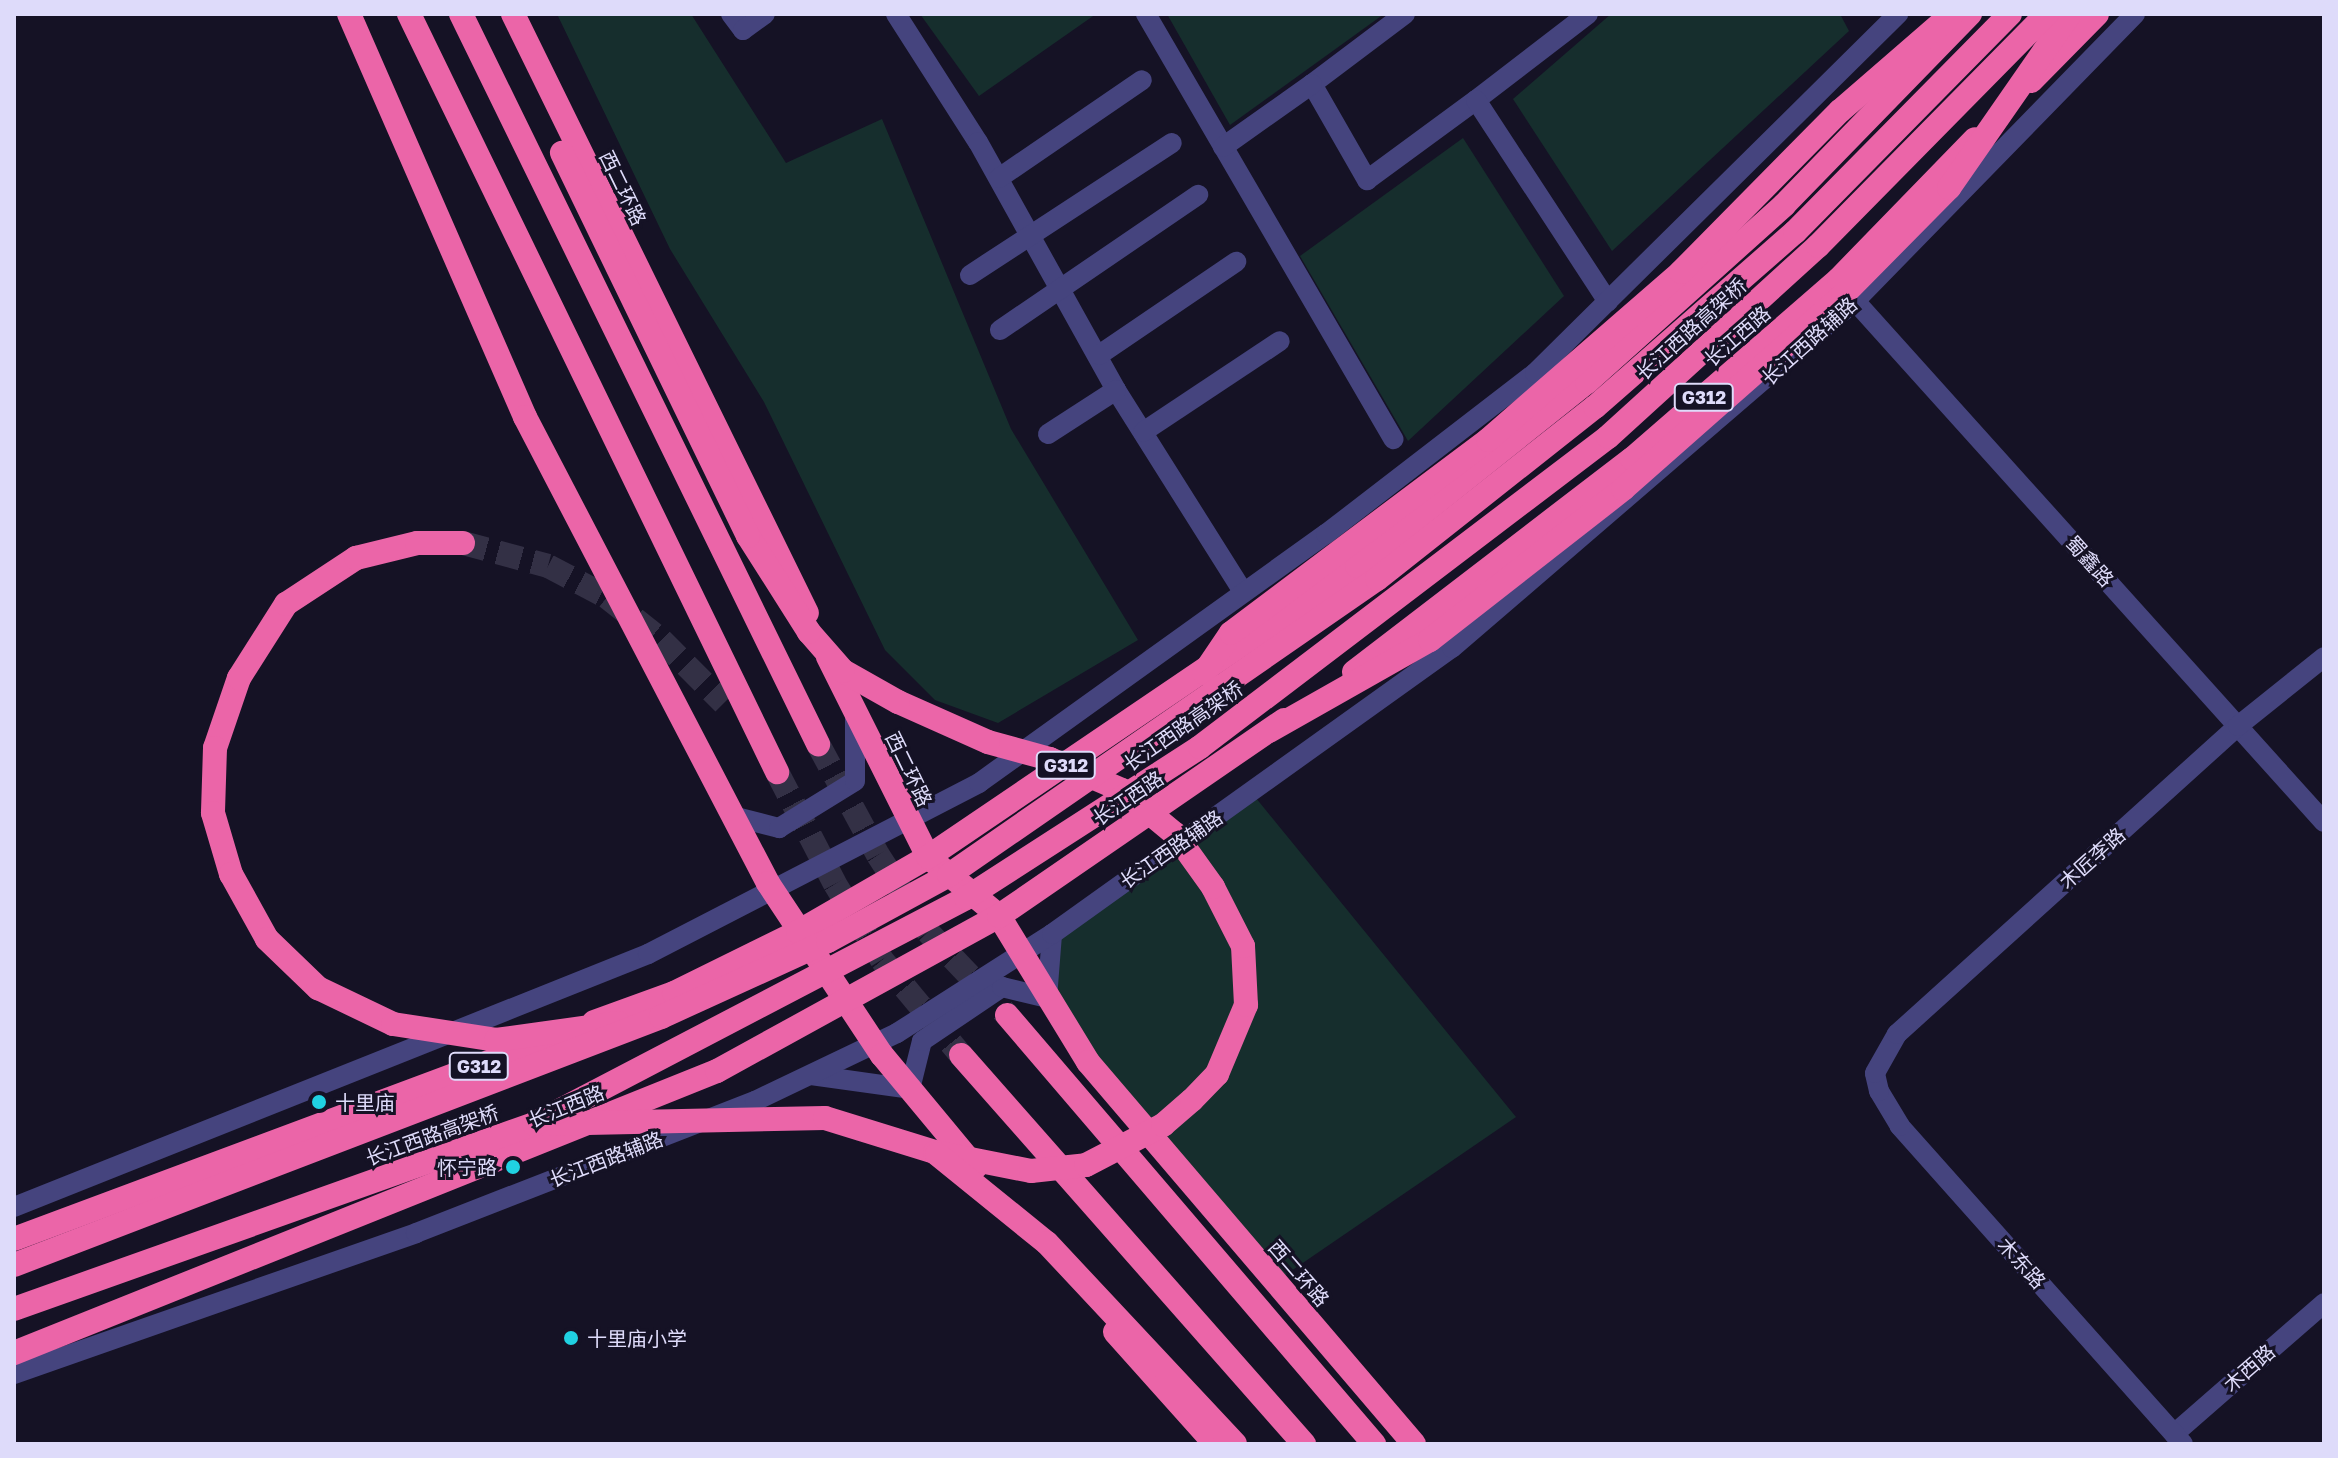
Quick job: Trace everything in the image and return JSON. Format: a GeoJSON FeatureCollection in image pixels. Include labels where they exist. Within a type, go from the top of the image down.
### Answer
{"type":"FeatureCollection","features":[{"type":"Feature","properties":{"kind":"highway"},"geometry":{"type":"LineString","coordinates":[[349,14],[525,417],[732,816],[798,932],[910,1089],[1062,1272],[1215,1444]]}},
{"type":"Feature","properties":{"kind":"highway"},"geometry":{"type":"LineString","coordinates":[[409,14],[777,772]]}},
{"type":"Feature","properties":{"kind":"highway"},"geometry":{"type":"LineString","coordinates":[[461,14],[818,744]]}},
{"type":"Feature","properties":{"kind":"highway"},"geometry":{"type":"LineString","coordinates":[[496,14],[748,536],[809,632],[843,671],[898,702],[988,742],[1050,759],[1122,790],[1175,834],[1213,887],[1243,946],[1246,1005],[1217,1074],[1163,1125],[1086,1165],[1031,1171],[935,1152],[825,1118],[534,1124]]}},
{"type":"Feature","properties":{"kind":"highway","name":"西二环路"},"geometry":{"type":"LineString","coordinates":[[513,14],[907,821],[928,857],[999,916],[1019,954],[1088,1062],[1414,1444]]}},
{"type":"Feature","properties":{"kind":"highway"},"geometry":{"type":"LineString","coordinates":[[1204,673],[1231,633],[1488,440],[1669,283],[1840,111],[1952,14]]}},
{"type":"Feature","properties":{"kind":"highway","name":"G312"},"geometry":{"type":"LineString","coordinates":[[14,1239],[674,993],[798,932],[928,857],[1204,673],[1357,566],[1587,382],[1784,205],[1970,14]]}},
{"type":"Feature","properties":{"kind":"highway","name":"长江西路高架桥"},"geometry":{"type":"LineString","coordinates":[[14,1265],[661,1017],[828,941],[949,875],[1377,579],[1595,407],[1795,232],[2010,14]]}},
{"type":"Feature","properties":{"kind":"highway","name":"长江西路高架桥"},"geometry":{"type":"LineString","coordinates":[[14,1309],[534,1124],[966,898],[1200,747],[1608,437],[1818,246],[2047,14]]}},
{"type":"Feature","properties":{"kind":"highway"},"geometry":{"type":"LineString","coordinates":[[1269,731],[1430,640],[1623,489],[1843,295],[1949,188],[2070,14]]}},
{"type":"Feature","properties":{"kind":"highway","name":"长江西路"},"geometry":{"type":"LineString","coordinates":[[14,1353],[717,1071],[847,1003],[999,916],[1410,634],[1632,459],[1839,279],[2097,14]]}},
{"type":"Feature","properties":{"kind":"highway"},"geometry":{"type":"LineString","coordinates":[[463,543],[417,543],[356,558],[286,604],[239,678],[215,748],[213,813],[231,874],[267,939],[318,988],[393,1024],[496,1040],[661,1017]]}},
{"type":"Feature","properties":{"kind":"highway"},"geometry":{"type":"LineString","coordinates":[[724,703],[764,745]]}},
{"type":"Feature","properties":{"kind":"highway"},"geometry":{"type":"LineString","coordinates":[[1007,1015],[1374,1444]]}},
{"type":"Feature","properties":{"kind":"highway"},"geometry":{"type":"LineString","coordinates":[[961,1055],[1304,1444]]}},
{"type":"Feature","properties":{"kind":"highway"},"geometry":{"type":"LineString","coordinates":[[935,1152],[1047,1243],[1235,1444]]}},
{"type":"Feature","properties":{"kind":"street"},"geometry":{"type":"LineString","coordinates":[[731,14],[743,30],[765,14]]}},
{"type":"Feature","properties":{"kind":"street"},"geometry":{"type":"LineString","coordinates":[[896,14],[999,178],[1116,390],[1243,592]]}},
{"type":"Feature","properties":{"kind":"street"},"geometry":{"type":"LineString","coordinates":[[1146,14],[1393,439]]}},
{"type":"Feature","properties":{"kind":"street"},"geometry":{"type":"LineString","coordinates":[[1223,147],[1405,14]]}},
{"type":"Feature","properties":{"kind":"street"},"geometry":{"type":"LineString","coordinates":[[1312,84],[1367,180],[1588,14]]}},
{"type":"Feature","properties":{"kind":"street"},"geometry":{"type":"LineString","coordinates":[[14,1207],[648,954],[774,892],[979,783],[1243,592],[1535,373],[1898,14]]}},
{"type":"Feature","properties":{"kind":"street","name":"长江西路辅路"},"geometry":{"type":"LineString","coordinates":[[14,1374],[416,1233],[741,1107],[875,1044],[1052,934],[1452,648],[1855,301],[2135,14]]}},
{"type":"Feature","properties":{"kind":"street"},"geometry":{"type":"LineString","coordinates":[[999,178],[1142,80]]}},
{"type":"Feature","properties":{"kind":"street"},"geometry":{"type":"LineString","coordinates":[[1476,100],[1608,302]]}},
{"type":"Feature","properties":{"kind":"street"},"geometry":{"type":"LineString","coordinates":[[970,275],[1033,237],[1172,143]]}},
{"type":"Feature","properties":{"kind":"street"},"geometry":{"type":"LineString","coordinates":[[1000,330],[1198,195]]}},
{"type":"Feature","properties":{"kind":"street"},"geometry":{"type":"LineString","coordinates":[[1099,355],[1236,262]]}},
{"type":"Feature","properties":{"kind":"street","name":"蜀鑫路"},"geometry":{"type":"LineString","coordinates":[[1855,301],[2324,822]]}},
{"type":"Feature","properties":{"kind":"street"},"geometry":{"type":"LineString","coordinates":[[1143,432],[1280,341]]}},
{"type":"Feature","properties":{"kind":"street"},"geometry":{"type":"LineString","coordinates":[[1048,434],[1116,390]]}},
{"type":"Feature","properties":{"kind":"street","name":"木匠李路"},"geometry":{"type":"LineString","coordinates":[[1875,1073],[1897,1034],[2238,726],[2324,657]]}},
{"type":"Feature","properties":{"kind":"street"},"geometry":{"type":"LineString","coordinates":[[732,816],[779,828],[855,781],[855,712]]}},
{"type":"Feature","properties":{"kind":"street"},"geometry":{"type":"LineString","coordinates":[[811,1075],[910,1089],[922,1041],[1002,987],[1047,998],[1052,934]]}},
{"type":"Feature","properties":{"kind":"street","name":"木东路"},"geometry":{"type":"LineString","coordinates":[[1875,1073],[1879,1091],[1900,1126],[2178,1439]]}},
{"type":"Feature","properties":{"kind":"street","name":"木西路"},"geometry":{"type":"LineString","coordinates":[[2178,1439],[2324,1303]]}},
{"type":"Feature","properties":{"kind":"green space"},"geometry":{"type":"Polygon","coordinates":[[[557,14],[691,14],[786,163],[882,119],[1011,429],[1138,640],[998,723],[935,700],[885,650],[764,402],[670,249],[557,14]]]}},
{"type":"Feature","properties":{"kind":"green space"},"geometry":{"type":"Polygon","coordinates":[[[920,14],[1096,14],[979,96],[920,14]]]}},
{"type":"Feature","properties":{"kind":"green space"},"geometry":{"type":"Polygon","coordinates":[[[1167,14],[1384,14],[1230,125],[1167,14]]]}},
{"type":"Feature","properties":{"kind":"green space"},"geometry":{"type":"Polygon","coordinates":[[[1611,14],[1840,14],[1849,31],[1612,251],[1513,99],[1611,14]]]}},
{"type":"Feature","properties":{"kind":"green space"},"geometry":{"type":"Polygon","coordinates":[[[1463,138],[1564,296],[1408,441],[1300,256],[1463,138]]]}},
{"type":"Feature","properties":{"kind":"green space"},"geometry":{"type":"Polygon","coordinates":[[[1251,792],[1516,1117],[1275,1282],[1047,998],[1052,934],[1251,792]]]}},
{"type":"Feature","properties":{"kind":"tunnel"},"geometry":{"type":"LineString","coordinates":[[463,543],[548,566],[607,597],[661,640],[724,703]]}},
{"type":"Feature","properties":{"kind":"tunnel"},"geometry":{"type":"LineString","coordinates":[[818,744],[878,855],[928,932],[1007,1015]]}},
{"type":"Feature","properties":{"kind":"tunnel"},"geometry":{"type":"LineString","coordinates":[[777,772],[835,884],[882,960],[961,1055]]}},
{"type":"Feature","properties":{"kind":"place","name":"十里庙"},"geometry":{"type":"Point","coordinates":[319,1102]}},
{"type":"Feature","properties":{"kind":"place","name":"怀宁路"},"geometry":{"type":"Point","coordinates":[513,1167]}},
{"type":"Feature","properties":{"kind":"place","name":"十里庙小学"},"geometry":{"type":"Point","coordinates":[571,1338]}}]}
